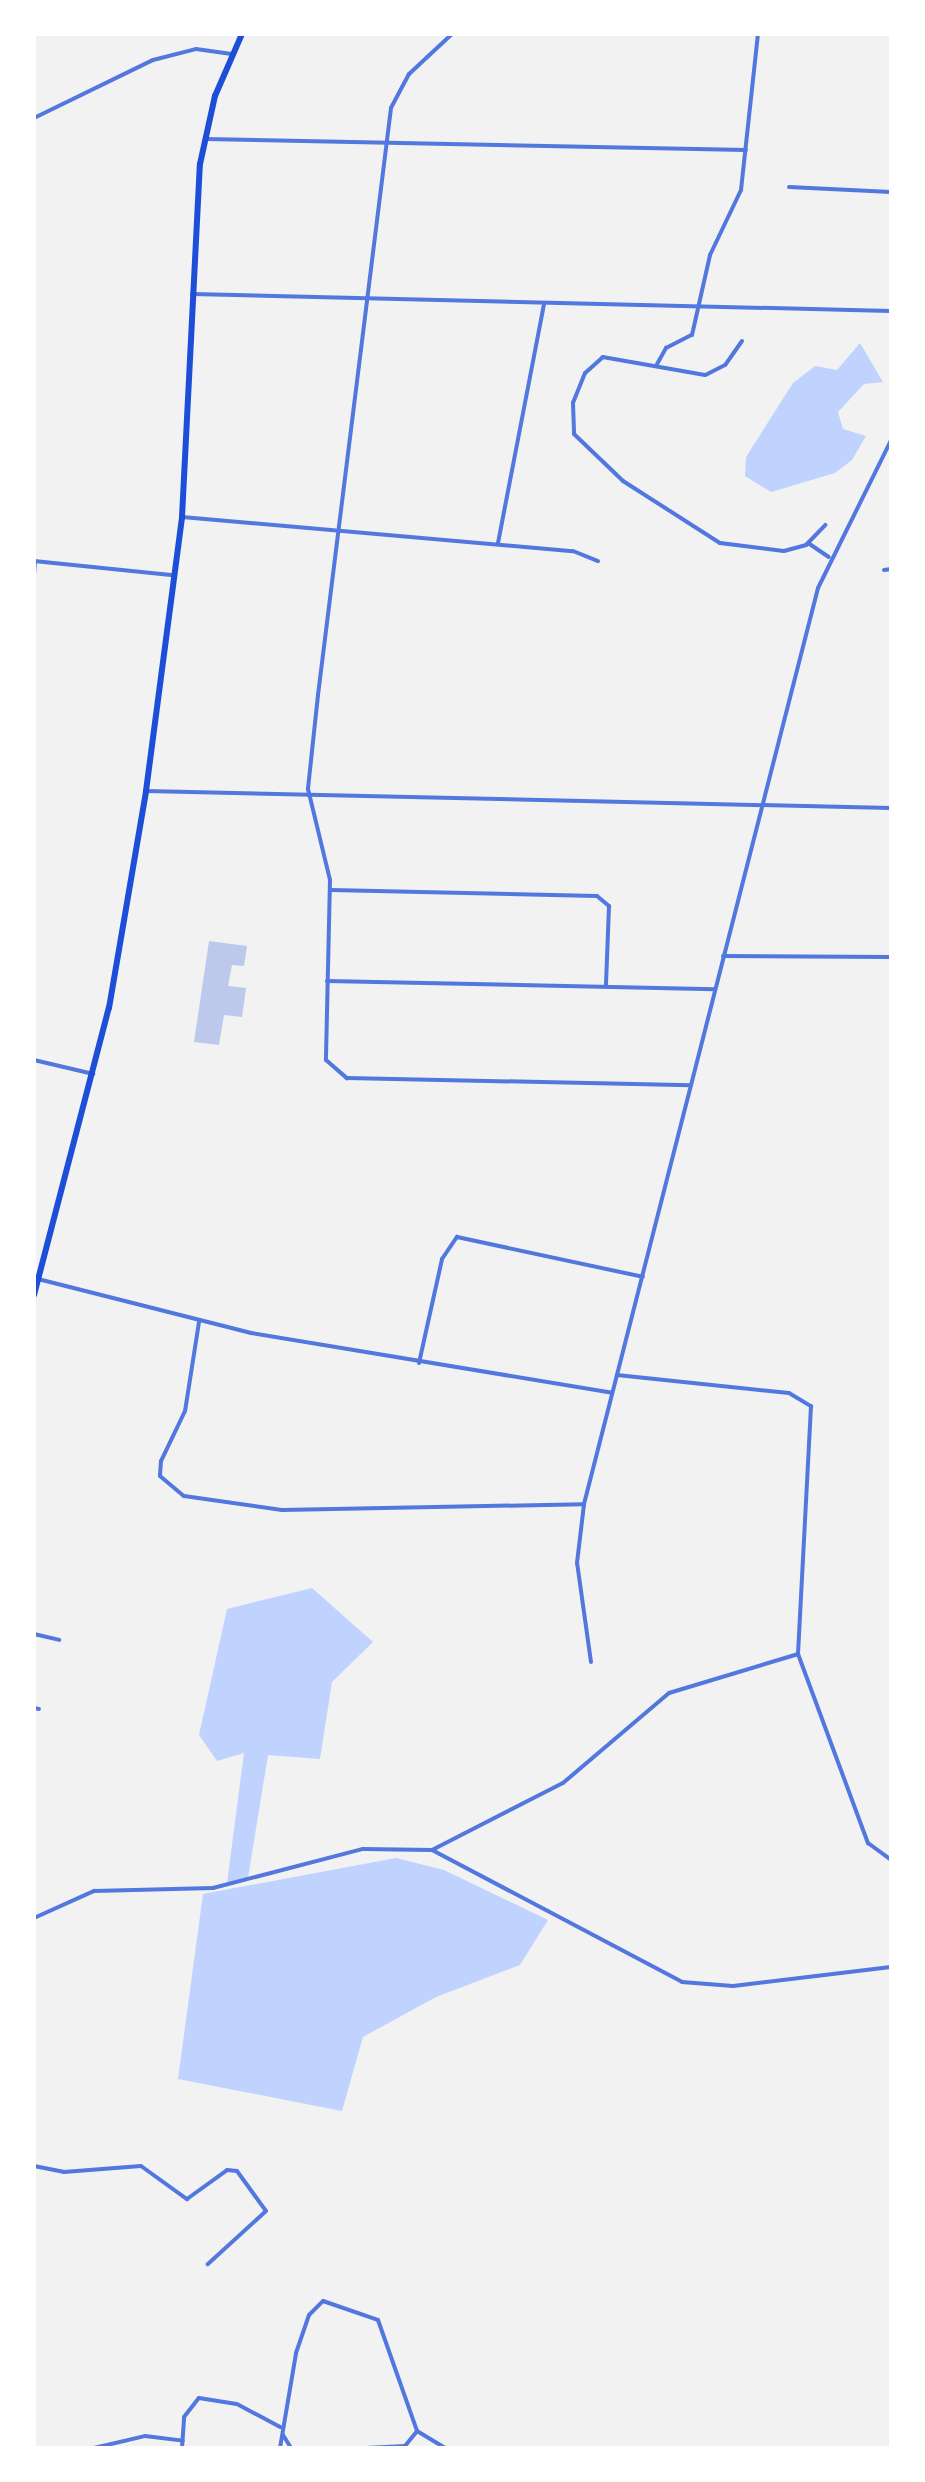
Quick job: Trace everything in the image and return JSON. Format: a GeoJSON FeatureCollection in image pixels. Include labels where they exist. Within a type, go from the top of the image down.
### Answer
{"type":"FeatureCollection","features":[{"type":"Feature","properties":{"kind":"main road"},"geometry":{"type":"LineString","coordinates":[[34,1295],[93,1074],[146,791],[182,517],[192,294],[204,139],[232,54],[242,34]]}},
{"type":"Feature","properties":{"kind":"street"},"geometry":{"type":"LineString","coordinates":[[452,34],[399,86],[340,529],[308,794],[330,890],[324,1049],[338,1076],[691,1085]]}},
{"type":"Feature","properties":{"kind":"street"},"geometry":{"type":"LineString","coordinates":[[655,367],[666,348],[692,335],[710,255],[741,190],[758,34]]}},
{"type":"Feature","properties":{"kind":"street"},"geometry":{"type":"LineString","coordinates":[[34,118],[153,60],[196,49],[232,54]]}},
{"type":"Feature","properties":{"kind":"street"},"geometry":{"type":"LineString","coordinates":[[204,139],[746,150]]}},
{"type":"Feature","properties":{"kind":"street"},"geometry":{"type":"LineString","coordinates":[[789,187],[891,192]]}},
{"type":"Feature","properties":{"kind":"street"},"geometry":{"type":"LineString","coordinates":[[192,294],[891,311]]}},
{"type":"Feature","properties":{"kind":"street"},"geometry":{"type":"LineString","coordinates":[[498,543],[544,304]]}},
{"type":"Feature","properties":{"kind":"street"},"geometry":{"type":"LineString","coordinates":[[742,341],[725,365],[705,375],[655,367],[613,355],[590,366],[573,403],[574,434],[623,481],[711,540],[760,551],[808,543],[825,525]]}},
{"type":"Feature","properties":{"kind":"street"},"geometry":{"type":"LineString","coordinates":[[591,1662],[577,1563],[584,1504],[762,803],[825,569],[891,440]]}},
{"type":"Feature","properties":{"kind":"street"},"geometry":{"type":"LineString","coordinates":[[182,517],[498,543],[598,561]]}},
{"type":"Feature","properties":{"kind":"street"},"geometry":{"type":"LineString","coordinates":[[808,543],[829,557]]}},
{"type":"Feature","properties":{"kind":"street"},"geometry":{"type":"LineString","coordinates":[[34,575],[34,561],[176,575]]}},
{"type":"Feature","properties":{"kind":"street"},"geometry":{"type":"LineString","coordinates":[[884,570],[891,569]]}},
{"type":"Feature","properties":{"kind":"street"},"geometry":{"type":"LineString","coordinates":[[34,643],[34,751]]}},
{"type":"Feature","properties":{"kind":"street"},"geometry":{"type":"LineString","coordinates":[[146,791],[891,808]]}},
{"type":"Feature","properties":{"kind":"street"},"geometry":{"type":"LineString","coordinates":[[330,890],[597,896],[609,906],[606,985]]}},
{"type":"Feature","properties":{"kind":"street"},"geometry":{"type":"LineString","coordinates":[[723,956],[891,957]]}},
{"type":"Feature","properties":{"kind":"street"},"geometry":{"type":"LineString","coordinates":[[327,981],[715,989]]}},
{"type":"Feature","properties":{"kind":"street"},"geometry":{"type":"LineString","coordinates":[[34,1060],[93,1074]]}},
{"type":"Feature","properties":{"kind":"street"},"geometry":{"type":"LineString","coordinates":[[419,1363],[442,1259],[457,1237],[643,1277]]}},
{"type":"Feature","properties":{"kind":"street"},"geometry":{"type":"LineString","coordinates":[[38,1279],[199,1322],[419,1363],[612,1393]]}},
{"type":"Feature","properties":{"kind":"street"},"geometry":{"type":"LineString","coordinates":[[199,1322],[185,1411],[160,1473],[184,1496],[282,1510],[584,1504]]}},
{"type":"Feature","properties":{"kind":"street"},"geometry":{"type":"LineString","coordinates":[[617,1375],[789,1393],[808,1402],[814,1426],[799,1602],[798,1654],[868,1843],[891,1860]]}},
{"type":"Feature","properties":{"kind":"street"},"geometry":{"type":"LineString","coordinates":[[34,1634],[59,1640]]}},
{"type":"Feature","properties":{"kind":"street"},"geometry":{"type":"LineString","coordinates":[[432,1850],[563,1783],[669,1693],[798,1654]]}},
{"type":"Feature","properties":{"kind":"street"},"geometry":{"type":"LineString","coordinates":[[34,1918],[94,1891],[213,1888],[363,1849],[432,1850],[682,1982],[733,1986],[891,1967]]}},
{"type":"Feature","properties":{"kind":"street"},"geometry":{"type":"LineString","coordinates":[[34,2166],[64,2172],[141,2166],[187,2199],[227,2170],[237,2171],[266,2211],[208,2264]]}},
{"type":"Feature","properties":{"kind":"street"},"geometry":{"type":"LineString","coordinates":[[280,2448],[281,2429],[309,2315],[323,2301],[349,2309],[382,2326],[417,2431],[445,2448]]}},
{"type":"Feature","properties":{"kind":"street"},"geometry":{"type":"LineString","coordinates":[[182,2448],[188,2408],[209,2396],[273,2417],[291,2448]]}},
{"type":"Feature","properties":{"kind":"street"},"geometry":{"type":"LineString","coordinates":[[366,2448],[405,2446],[417,2431]]}},
{"type":"Feature","properties":{"kind":"street"},"geometry":{"type":"LineString","coordinates":[[94,2448],[145,2436],[183,2441]]}},
{"type":"Feature","properties":{"kind":"street"},"geometry":{"type":"LineString","coordinates":[[299,2448],[344,2448]]}},
{"type":"Feature","properties":{"kind":"water"},"geometry":{"type":"Polygon","coordinates":[[[860,343],[883,382],[864,384],[838,412],[843,429],[866,436],[852,460],[835,473],[771,492],[745,476],[746,457],[793,383],[815,366],[837,370],[860,343]]]}},
{"type":"Feature","properties":{"kind":"water"},"geometry":{"type":"Polygon","coordinates":[[[312,1588],[373,1642],[332,1682],[320,1759],[268,1755],[248,1878],[227,1883],[244,1753],[217,1761],[199,1735],[227,1609],[312,1588]]]}},
{"type":"Feature","properties":{"kind":"water"},"geometry":{"type":"Polygon","coordinates":[[[396,1858],[444,1870],[548,1920],[520,1965],[436,1997],[363,2037],[342,2111],[178,2079],[203,1894],[396,1858]]]}},
{"type":"Feature","properties":{"kind":"building"},"geometry":{"type":"Polygon","coordinates":[[[209,941],[247,946],[244,966],[232,965],[228,986],[246,988],[242,1017],[224,1015],[219,1045],[194,1042],[209,941]]]}}]}
